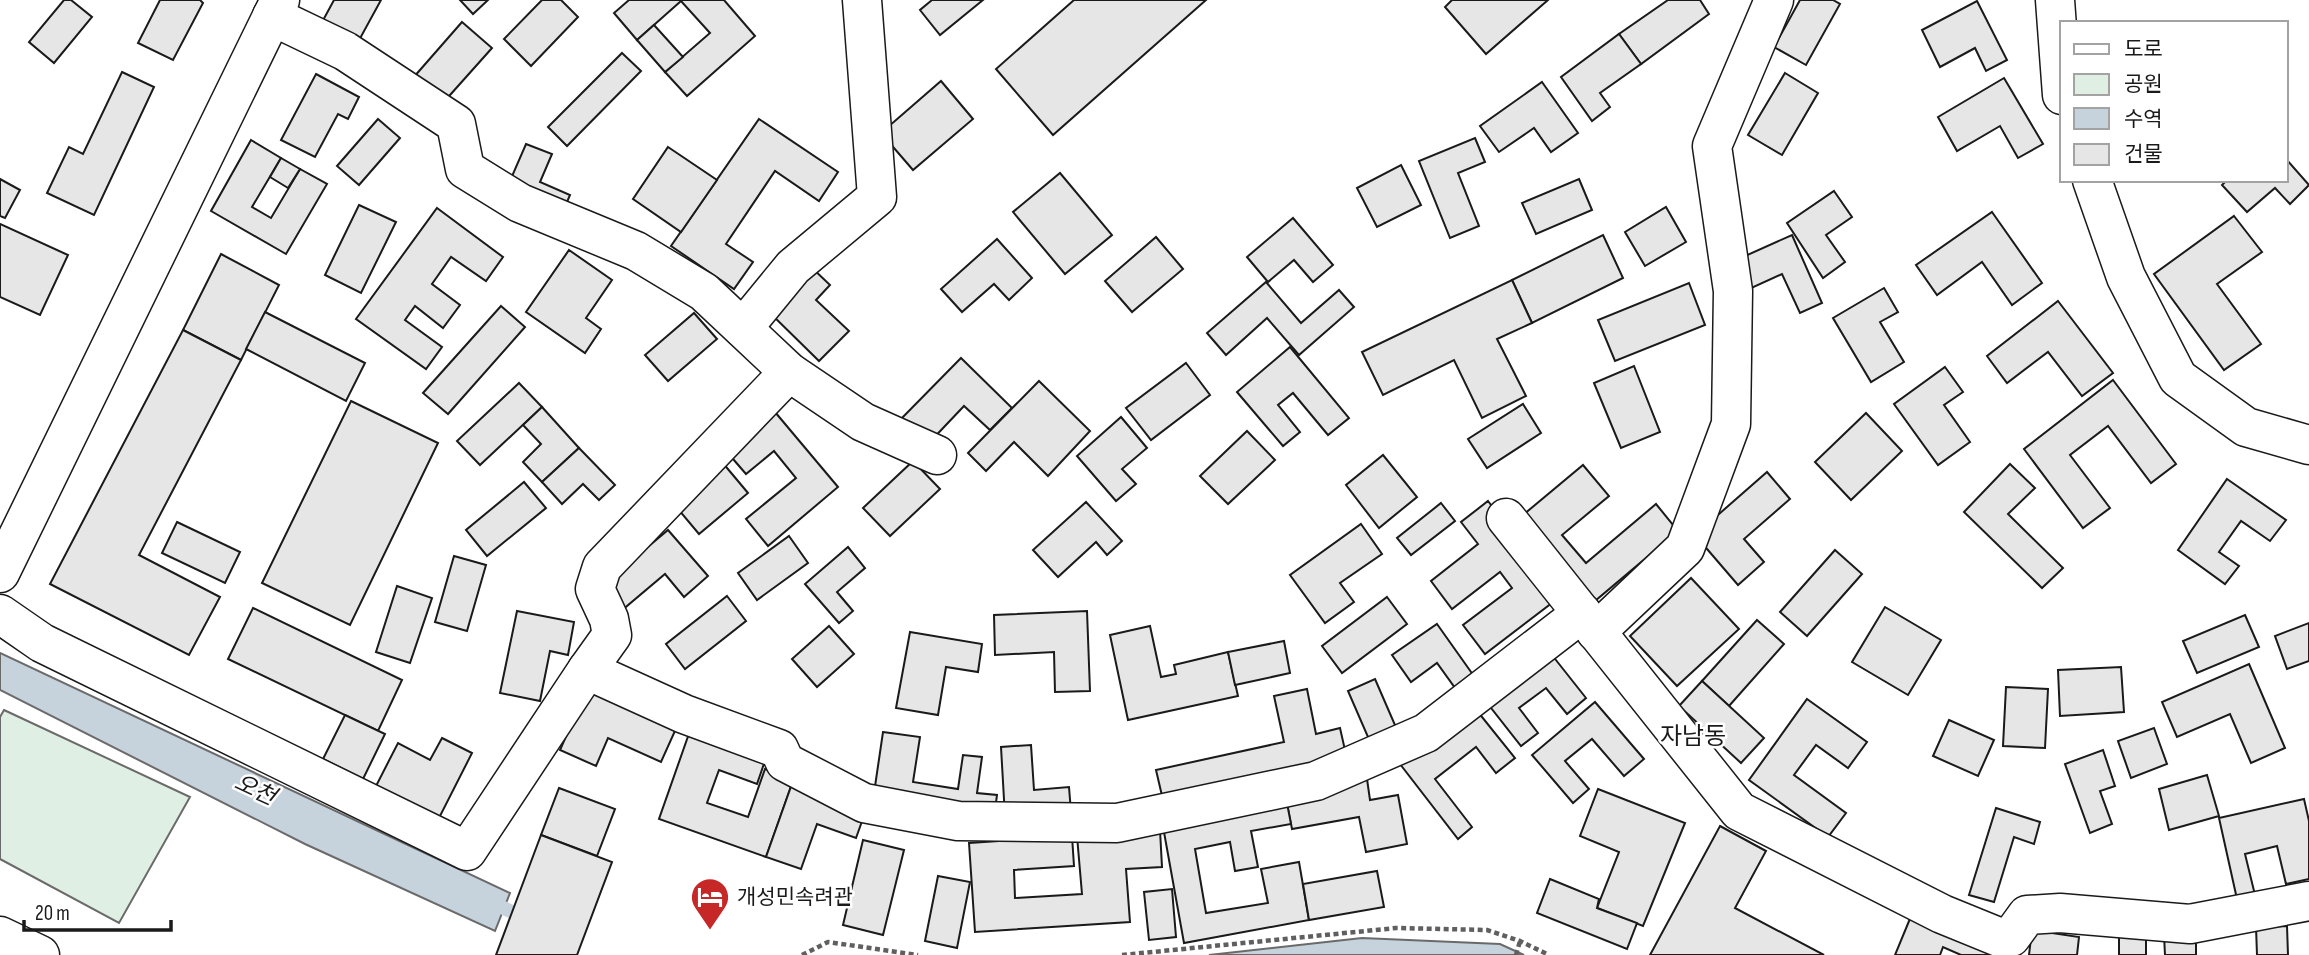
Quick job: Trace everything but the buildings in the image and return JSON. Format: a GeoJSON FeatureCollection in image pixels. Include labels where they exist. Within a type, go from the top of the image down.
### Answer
{"type":"FeatureCollection","features":[{"type":"Feature","properties":{"kind":"street"},"geometry":{"type":"LineString","coordinates":[[743,328],[793,267],[877,197],[860,4],[862,0]]}},
{"type":"Feature","properties":{"kind":"street"},"geometry":{"type":"LineString","coordinates":[[587,670],[684,714],[779,749],[785,762],[864,803],[958,821],[1117,824],[1316,781],[1426,733],[1589,623],[1685,548],[1731,424],[1733,291],[1712,146],[1774,0]]}},
{"type":"Feature","properties":{"kind":"street"},"geometry":{"type":"LineString","coordinates":[[2055,0],[2060,68]]}},
{"type":"Feature","properties":{"kind":"street"},"geometry":{"type":"LineString","coordinates":[[0,573],[276,8],[456,124],[465,169],[520,203],[636,251],[704,292],[789,372],[863,422],[937,455]]}},
{"type":"Feature","properties":{"kind":"street"},"geometry":{"type":"LineString","coordinates":[[2093,182],[2126,277],[2178,378],[2246,427],[2309,445]]}},
{"type":"Feature","properties":{"kind":"street"},"geometry":{"type":"LineString","coordinates":[[0,614],[43,643],[467,851],[612,635],[609,619],[595,589],[602,567],[789,372]]}},
{"type":"Feature","properties":{"kind":"street"},"geometry":{"type":"LineString","coordinates":[[1506,517],[1739,811],[1942,914],[2001,939],[2011,937],[2027,915],[2060,913],[2190,924],[2309,901]]}},
{"type":"Feature","properties":{"kind":"street"},"geometry":{"type":"LineString","coordinates":[[0,936],[40,955]]}},
{"type":"Feature","properties":{"kind":"path"},"geometry":{"type":"LineString","coordinates":[[1122,955],[1164,953],[1396,928],[1487,930],[1520,941],[1549,955]]}},
{"type":"Feature","properties":{"kind":"path"},"geometry":{"type":"LineString","coordinates":[[1517,952],[1520,941]]}},
{"type":"Feature","properties":{"kind":"path"},"geometry":{"type":"LineString","coordinates":[[802,955],[828,942],[918,955]]}},
{"type":"Feature","properties":{"kind":"green space"},"geometry":{"type":"Polygon","coordinates":[[[4,710],[190,797],[119,923],[0,859],[0,717],[4,710]]]}},
{"type":"Feature","properties":{"kind":"water"},"geometry":{"type":"Polygon","coordinates":[[[0,653],[510,893],[495,931],[305,844],[0,690],[0,653]]]}},
{"type":"Feature","properties":{"kind":"water"},"geometry":{"type":"Polygon","coordinates":[[[1362,938],[1500,944],[1524,955],[1209,955],[1362,938]]]}},
{"type":"Feature","properties":{"kind":"waterway","name":"오천"},"geometry":{"type":"LineString","coordinates":[[488,901],[510,911]]}},
{"type":"Feature","properties":{"kind":"place","name":"개성민속려관"},"geometry":{"type":"Point","coordinates":[710,931]}},
{"type":"Feature","properties":{"kind":"district","name":"자남동"},"geometry":{"type":"Point","coordinates":[1693,736]}}]}
